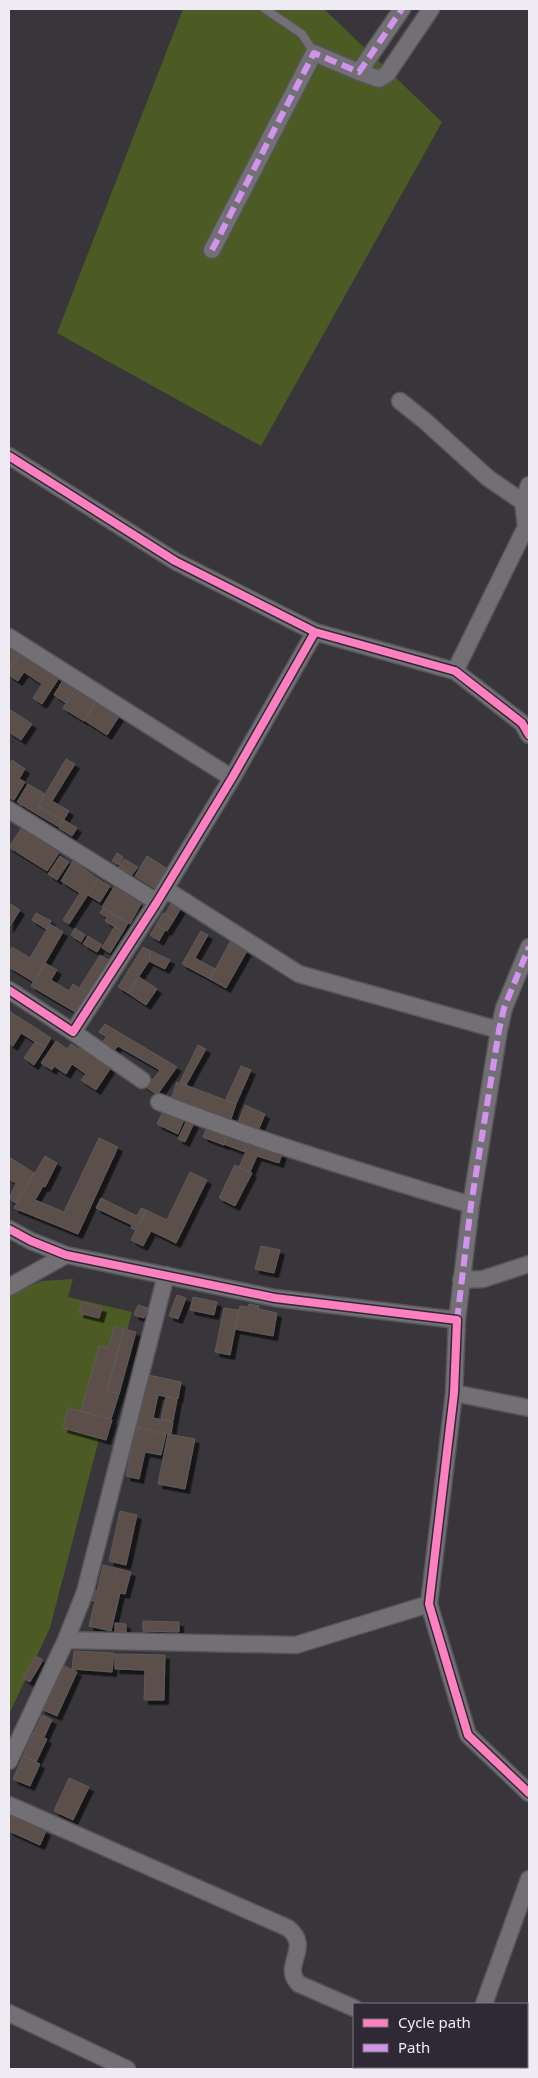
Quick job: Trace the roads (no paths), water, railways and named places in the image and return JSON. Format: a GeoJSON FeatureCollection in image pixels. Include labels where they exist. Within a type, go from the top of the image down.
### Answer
{"type":"FeatureCollection","features":[{"type":"Feature","properties":{"kind":"street"},"geometry":{"type":"LineString","coordinates":[[359,72],[402,9]]}},
{"type":"Feature","properties":{"kind":"street"},"geometry":{"type":"LineString","coordinates":[[212,250],[314,53],[379,79],[387,74],[431,9]]}},
{"type":"Feature","properties":{"kind":"street"},"geometry":{"type":"LineString","coordinates":[[400,401],[426,421],[488,478],[523,502]]}},
{"type":"Feature","properties":{"kind":"street"},"geometry":{"type":"LineString","coordinates":[[9,456],[175,561],[314,632],[455,670],[522,723],[529,735]]}},
{"type":"Feature","properties":{"kind":"street"},"geometry":{"type":"LineString","coordinates":[[455,670],[526,526],[523,502],[529,485]]}},
{"type":"Feature","properties":{"kind":"street"},"geometry":{"type":"LineString","coordinates":[[73,1032],[161,896],[232,778],[314,632]]}},
{"type":"Feature","properties":{"kind":"street"},"geometry":{"type":"LineString","coordinates":[[9,637],[232,778]]}},
{"type":"Feature","properties":{"kind":"street"},"geometry":{"type":"LineString","coordinates":[[9,810],[299,974],[499,1030]]}},
{"type":"Feature","properties":{"kind":"street"},"geometry":{"type":"LineString","coordinates":[[529,947],[504,1008],[499,1030],[471,1205],[457,1320],[454,1393],[429,1604],[468,1735],[529,1793]]}},
{"type":"Feature","properties":{"kind":"street"},"geometry":{"type":"LineString","coordinates":[[9,990],[142,1080]]}},
{"type":"Feature","properties":{"kind":"street"},"geometry":{"type":"LineString","coordinates":[[159,1102],[308,1155],[471,1205]]}},
{"type":"Feature","properties":{"kind":"street"},"geometry":{"type":"LineString","coordinates":[[9,1229],[31,1241],[66,1255],[275,1298],[457,1320]]}},
{"type":"Feature","properties":{"kind":"street"},"geometry":{"type":"LineString","coordinates":[[9,1287],[66,1255]]}},
{"type":"Feature","properties":{"kind":"street"},"geometry":{"type":"LineString","coordinates":[[461,1280],[483,1278],[529,1264]]}},
{"type":"Feature","properties":{"kind":"street"},"geometry":{"type":"LineString","coordinates":[[9,1761],[66,1640],[85,1592],[166,1275]]}},
{"type":"Feature","properties":{"kind":"street"},"geometry":{"type":"LineString","coordinates":[[454,1393],[529,1408]]}},
{"type":"Feature","properties":{"kind":"street"},"geometry":{"type":"LineString","coordinates":[[66,1640],[296,1645],[429,1604]]}},
{"type":"Feature","properties":{"kind":"street"},"geometry":{"type":"LineString","coordinates":[[9,1805],[288,1928],[298,1938],[297,1952],[292,1968],[295,1980],[299,1984],[353,2008]]}},
{"type":"Feature","properties":{"kind":"street"},"geometry":{"type":"LineString","coordinates":[[484,2003],[529,1879]]}},
{"type":"Feature","properties":{"kind":"street"},"geometry":{"type":"LineString","coordinates":[[9,2013],[127,2069]]}},
{"type":"Feature","properties":{"kind":"lane"},"geometry":{"type":"LineString","coordinates":[[265,9],[302,34],[314,53]]}}]}
